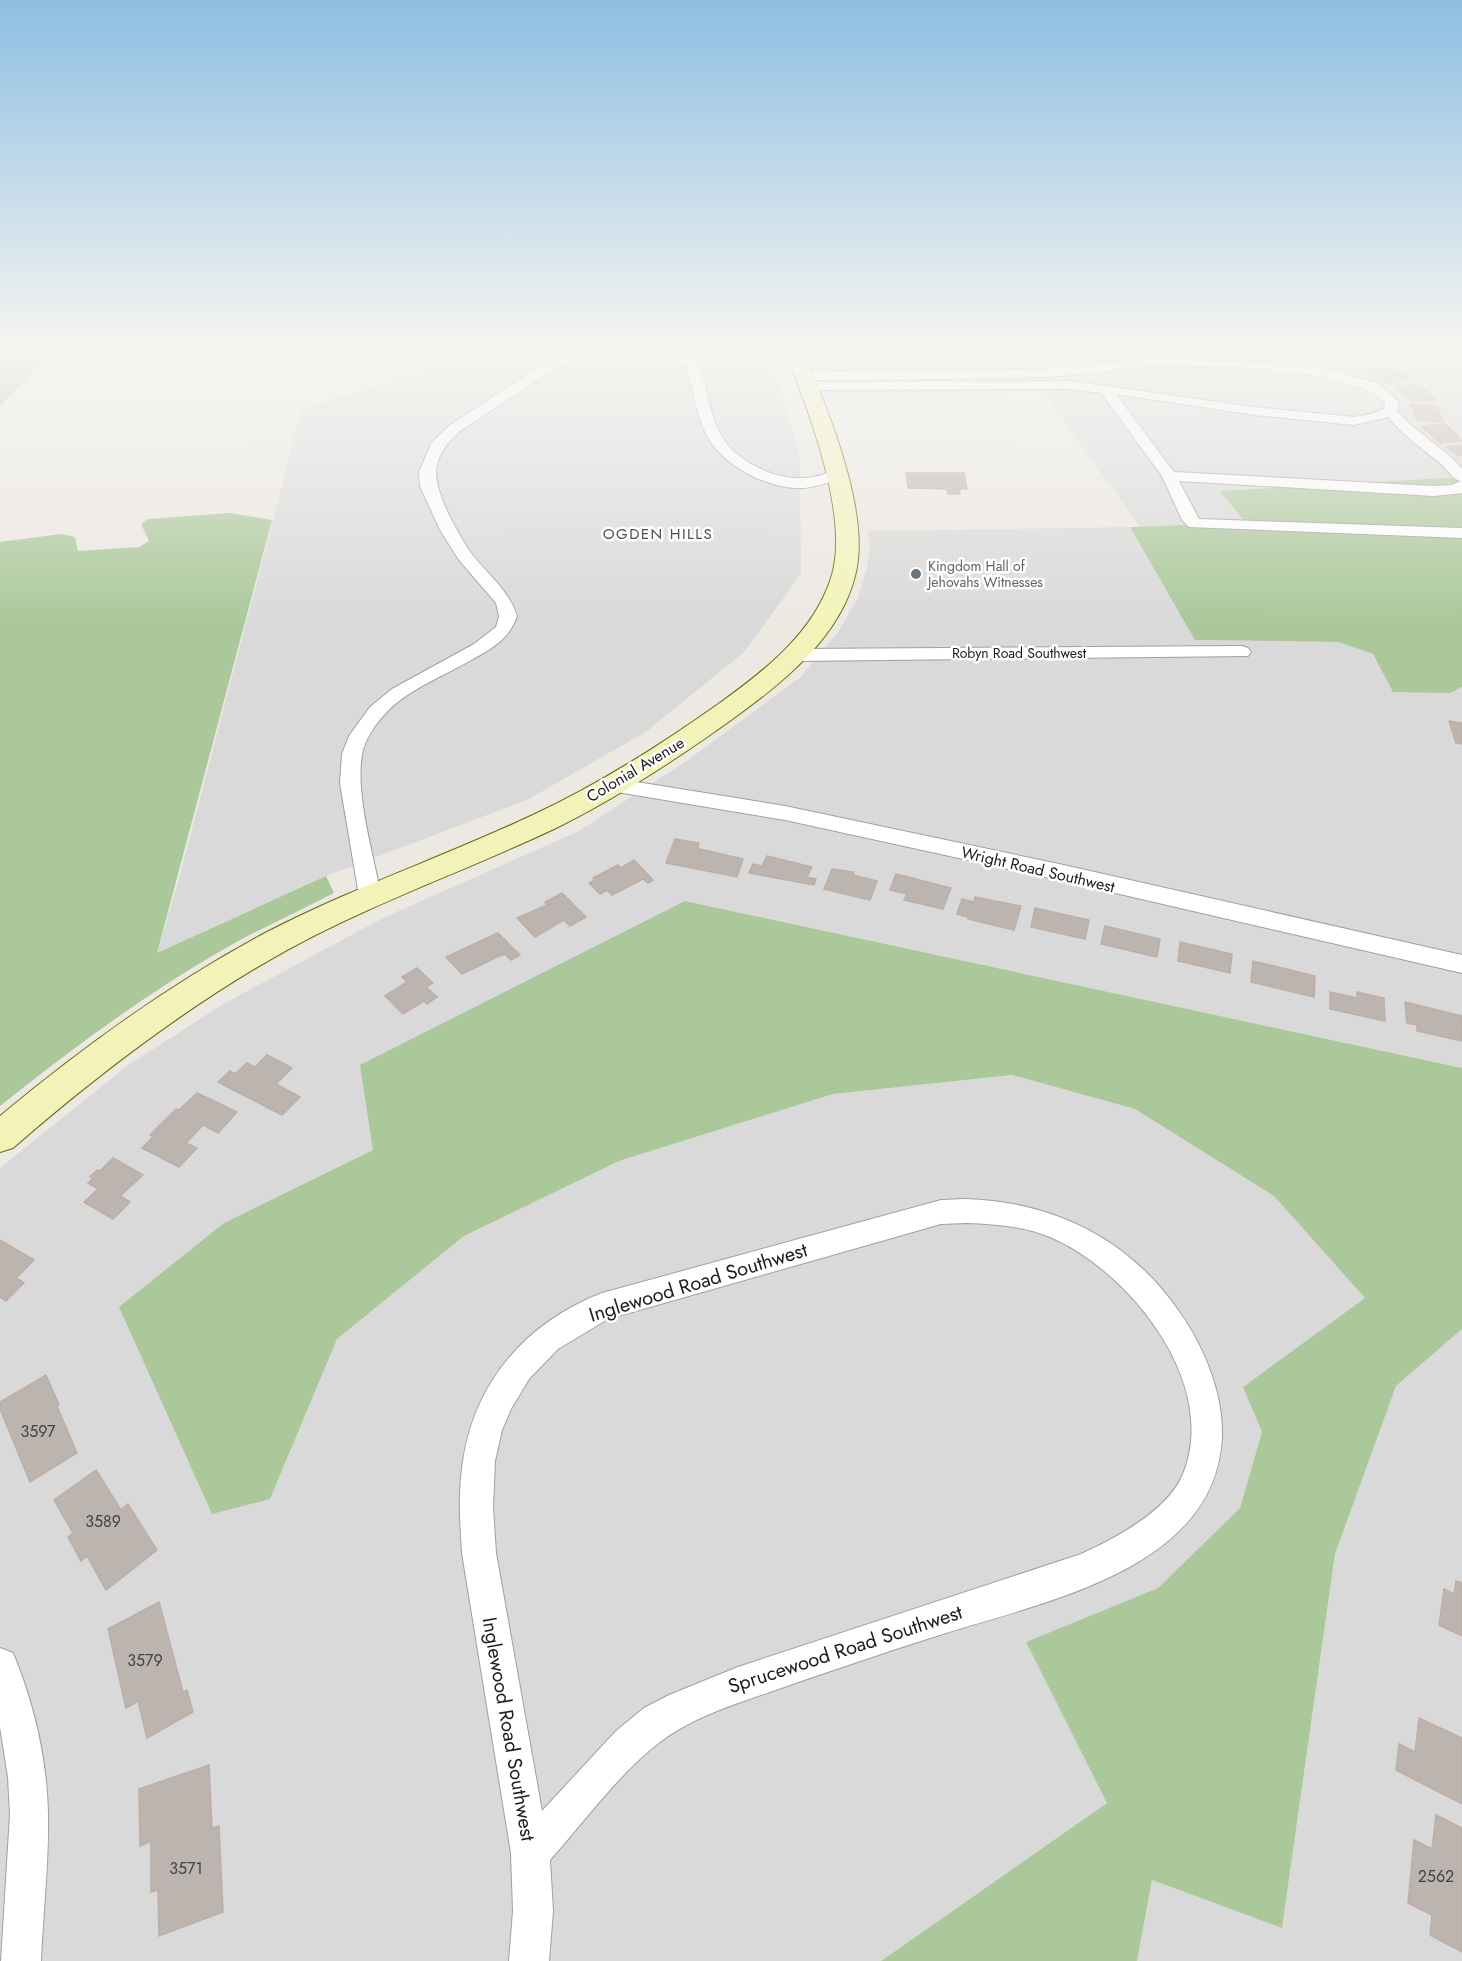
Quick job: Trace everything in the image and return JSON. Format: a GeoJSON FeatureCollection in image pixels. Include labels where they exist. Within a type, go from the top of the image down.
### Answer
{"type":"FeatureCollection","features":[{"type":"Feature","properties":{"kind":"main road","name":"Colonial Avenue"},"geometry":{"type":"LineString","coordinates":[[0,1137],[102,1054],[168,1008],[252,955],[370,896],[522,831],[612,785],[662,756],[718,717],[797,655],[815,632],[834,599],[844,574],[848,534],[826,441]]}},
{"type":"Feature","properties":{"kind":"street"},"geometry":{"type":"LineString","coordinates":[[370,896],[350,783],[352,754],[359,736],[377,711],[399,693],[480,648],[504,629],[508,616],[504,602],[465,556],[448,530],[428,486],[427,472],[441,441]]}},
{"type":"Feature","properties":{"kind":"street"},"geometry":{"type":"LineString","coordinates":[[717,441],[723,448],[757,472],[784,481],[802,483],[835,476]]}},
{"type":"Feature","properties":{"kind":"street"},"geometry":{"type":"LineString","coordinates":[[1143,441],[1169,476],[1190,520],[1195,524],[1462,533]]}},
{"type":"Feature","properties":{"kind":"street"},"geometry":{"type":"LineString","coordinates":[[1419,441],[1447,461],[1462,477]]}},
{"type":"Feature","properties":{"kind":"street"},"geometry":{"type":"LineString","coordinates":[[1169,476],[1434,491],[1456,490],[1462,486]]}},
{"type":"Feature","properties":{"kind":"street","name":"Robyn Road Southwest"},"geometry":{"type":"LineString","coordinates":[[797,655],[1242,652]]}},
{"type":"Feature","properties":{"kind":"street","name":"Wright Road Southwest"},"geometry":{"type":"LineString","coordinates":[[612,785],[785,813],[1059,872],[1462,964]]}},
{"type":"Feature","properties":{"kind":"street","name":"Inglewood Road Southwest"},"geometry":{"type":"LineString","coordinates":[[529,1961],[533,1911],[530,1853],[479,1553],[477,1518],[479,1461],[489,1424],[505,1390],[525,1360],[541,1344],[570,1323],[602,1307],[941,1212],[972,1209],[1029,1217],[1066,1231],[1120,1265],[1146,1290],[1170,1320],[1188,1353],[1198,1381],[1206,1422],[1205,1453],[1196,1483],[1190,1492]]}},
{"type":"Feature","properties":{"kind":"street","name":"Sprucewood Road Southwest"},"geometry":{"type":"LineString","coordinates":[[530,1853],[628,1745],[665,1716],[706,1696],[862,1642],[1043,1585],[1111,1559],[1142,1542],[1179,1510],[1190,1492]]}},
{"type":"Feature","properties":{"kind":"street"},"geometry":{"type":"LineString","coordinates":[[0,1666],[6,1680],[22,1749],[29,1814],[21,1961]]}},
{"type":"Feature","properties":{"kind":"shaded area"},"geometry":{"type":"Polygon","coordinates":[[[294,441],[795,441],[800,458],[801,574],[744,652],[647,731],[529,799],[326,876],[157,953],[180,875],[294,441]]]}},
{"type":"Feature","properties":{"kind":"shaded area"},"geometry":{"type":"Polygon","coordinates":[[[1078,441],[1462,441],[1462,477],[1221,491],[1247,523],[1141,528],[1078,441]]]}},
{"type":"Feature","properties":{"kind":"shaded area"},"geometry":{"type":"Polygon","coordinates":[[[1130,527],[1196,640],[1339,642],[1373,654],[1450,693],[1462,687],[1462,1068],[685,901],[373,1150],[224,1223],[270,1499],[337,1339],[464,1236],[619,1161],[833,1094],[1012,1075],[1135,1109],[1274,1196],[1365,1298],[1243,1387],[1262,1432],[1240,1508],[1158,1588],[1026,1642],[1107,1803],[881,1961],[0,1961],[0,1168],[127,1066],[225,1003],[383,918],[579,831],[685,762],[801,677],[838,632],[858,598],[867,568],[870,546],[868,531],[1130,527]]]}},
{"type":"Feature","properties":{"kind":"shaded area"},"geometry":{"type":"Polygon","coordinates":[[[1462,1329],[1462,1961],[1137,1961],[1152,1880],[1282,1928],[1335,1554],[1396,1386],[1462,1329]]]}},
{"type":"Feature","properties":{"kind":"green space"},"geometry":{"type":"Polygon","coordinates":[[[1462,477],[1462,687],[1450,693],[1393,692],[1373,654],[1339,642],[1195,640],[1130,527],[1246,523],[1220,491],[1462,477]]]}},
{"type":"Feature","properties":{"kind":"green space"},"geometry":{"type":"Polygon","coordinates":[[[230,513],[272,520],[157,953],[326,876],[334,893],[240,940],[177,977],[57,1061],[0,1106],[0,542],[61,534],[75,537],[78,551],[139,547],[149,541],[141,524],[148,519],[230,513]]]}},
{"type":"Feature","properties":{"kind":"green space"},"geometry":{"type":"Polygon","coordinates":[[[685,901],[1462,1068],[1462,1329],[1396,1386],[1335,1554],[1282,1928],[1152,1880],[1137,1961],[881,1961],[1107,1803],[1026,1642],[1158,1588],[1240,1508],[1262,1432],[1243,1387],[1365,1298],[1274,1196],[1135,1109],[1012,1075],[833,1094],[619,1161],[464,1236],[337,1339],[270,1499],[212,1514],[119,1307],[224,1223],[373,1150],[360,1065],[685,901]]]}},
{"type":"Feature","properties":{"kind":"building"},"geometry":{"type":"Polygon","coordinates":[[[1437,441],[1462,441],[1439,443],[1437,441]]]}},
{"type":"Feature","properties":{"kind":"building"},"geometry":{"type":"Polygon","coordinates":[[[1462,445],[1462,455],[1459,456],[1446,447],[1462,445]]]}},
{"type":"Feature","properties":{"kind":"building"},"geometry":{"type":"Polygon","coordinates":[[[906,473],[964,473],[967,489],[959,489],[960,494],[948,494],[947,489],[908,488],[906,473]]]}},
{"type":"Feature","properties":{"kind":"building"},"geometry":{"type":"Polygon","coordinates":[[[1449,721],[1462,723],[1462,744],[1456,743],[1449,721]]]}},
{"type":"Feature","properties":{"kind":"building"},"geometry":{"type":"Polygon","coordinates":[[[675,839],[699,843],[700,849],[743,859],[737,877],[666,863],[675,839]]]}},
{"type":"Feature","properties":{"kind":"building"},"geometry":{"type":"Polygon","coordinates":[[[767,856],[812,867],[807,877],[816,879],[814,885],[749,873],[753,864],[762,866],[767,856]]]}},
{"type":"Feature","properties":{"kind":"building"},"geometry":{"type":"Polygon","coordinates":[[[634,860],[653,880],[648,883],[643,879],[612,895],[607,890],[600,894],[589,883],[595,880],[593,878],[618,865],[621,868],[634,860]]]}},
{"type":"Feature","properties":{"kind":"building"},"geometry":{"type":"Polygon","coordinates":[[[832,869],[854,872],[853,875],[877,881],[870,900],[824,889],[832,869]]]}},
{"type":"Feature","properties":{"kind":"building"},"geometry":{"type":"Polygon","coordinates":[[[896,874],[951,888],[943,909],[904,900],[907,894],[890,890],[896,874]]]}},
{"type":"Feature","properties":{"kind":"building"},"geometry":{"type":"Polygon","coordinates":[[[562,893],[586,917],[570,926],[564,920],[535,937],[517,918],[547,905],[545,902],[562,893]]]}},
{"type":"Feature","properties":{"kind":"building"},"geometry":{"type":"Polygon","coordinates":[[[975,897],[1021,906],[1014,930],[968,919],[968,917],[957,914],[962,899],[974,902],[975,897]]]}},
{"type":"Feature","properties":{"kind":"building"},"geometry":{"type":"Polygon","coordinates":[[[1035,908],[1089,920],[1085,939],[1031,927],[1035,908]]]}},
{"type":"Feature","properties":{"kind":"building"},"geometry":{"type":"Polygon","coordinates":[[[1105,926],[1160,939],[1157,957],[1101,944],[1105,926]]]}},
{"type":"Feature","properties":{"kind":"building"},"geometry":{"type":"Polygon","coordinates":[[[498,933],[520,955],[511,960],[505,954],[462,974],[446,957],[498,933]]]}},
{"type":"Feature","properties":{"kind":"building"},"geometry":{"type":"Polygon","coordinates":[[[1180,942],[1232,954],[1230,973],[1178,961],[1180,942]]]}},
{"type":"Feature","properties":{"kind":"building"},"geometry":{"type":"Polygon","coordinates":[[[1253,961],[1315,976],[1314,997],[1251,982],[1253,961]]]}},
{"type":"Feature","properties":{"kind":"building"},"geometry":{"type":"Polygon","coordinates":[[[417,968],[433,983],[426,987],[437,997],[427,1004],[424,1001],[403,1014],[385,996],[407,982],[402,977],[417,968]]]}},
{"type":"Feature","properties":{"kind":"building"},"geometry":{"type":"Polygon","coordinates":[[[1330,992],[1357,998],[1357,992],[1384,998],[1385,1021],[1330,1009],[1330,992]]]}},
{"type":"Feature","properties":{"kind":"building"},"geometry":{"type":"Polygon","coordinates":[[[1405,1002],[1462,1016],[1462,1041],[1417,1031],[1417,1025],[1407,1023],[1405,1002]]]}},
{"type":"Feature","properties":{"kind":"building"},"geometry":{"type":"Polygon","coordinates":[[[267,1055],[292,1068],[276,1084],[300,1097],[282,1115],[218,1082],[230,1071],[235,1074],[247,1063],[255,1067],[267,1055]]]}},
{"type":"Feature","properties":{"kind":"building"},"geometry":{"type":"Polygon","coordinates":[[[197,1093],[237,1112],[218,1133],[203,1125],[186,1143],[197,1148],[179,1167],[142,1148],[153,1137],[150,1135],[176,1109],[179,1110],[197,1093]]]}},
{"type":"Feature","properties":{"kind":"building"},"geometry":{"type":"Polygon","coordinates":[[[113,1158],[143,1175],[120,1196],[130,1202],[113,1219],[84,1202],[98,1189],[88,1183],[93,1178],[90,1177],[113,1158]]]}},
{"type":"Feature","properties":{"kind":"building"},"geometry":{"type":"Polygon","coordinates":[[[0,1240],[34,1260],[16,1278],[24,1283],[6,1301],[0,1297],[0,1240]]]}},
{"type":"Feature","properties":{"kind":"building"},"geometry":{"type":"Polygon","coordinates":[[[46,1375],[77,1453],[30,1482],[0,1409],[0,1402],[46,1375]]]}},
{"type":"Feature","properties":{"kind":"building"},"geometry":{"type":"Polygon","coordinates":[[[96,1470],[121,1510],[128,1504],[157,1550],[106,1590],[87,1556],[81,1561],[68,1537],[73,1533],[54,1500],[96,1470]]]}},
{"type":"Feature","properties":{"kind":"building"},"geometry":{"type":"Polygon","coordinates":[[[1456,1581],[1462,1583],[1462,1636],[1439,1625],[1444,1589],[1454,1594],[1456,1581]]]}},
{"type":"Feature","properties":{"kind":"building"},"geometry":{"type":"Polygon","coordinates":[[[159,1602],[183,1692],[187,1690],[193,1712],[147,1738],[138,1701],[126,1708],[108,1629],[159,1602]]]}},
{"type":"Feature","properties":{"kind":"building"},"geometry":{"type":"Polygon","coordinates":[[[1419,1718],[1462,1738],[1462,1804],[1396,1770],[1399,1744],[1415,1752],[1419,1718]]]}},
{"type":"Feature","properties":{"kind":"building"},"geometry":{"type":"Polygon","coordinates":[[[209,1765],[212,1828],[219,1826],[223,1912],[159,1936],[158,1890],[151,1892],[151,1841],[140,1846],[139,1789],[209,1765]]]}},
{"type":"Feature","properties":{"kind":"building"},"geometry":{"type":"Polygon","coordinates":[[[1436,1815],[1462,1828],[1462,1952],[1430,1935],[1432,1915],[1408,1903],[1414,1840],[1432,1849],[1436,1815]]]}},
{"type":"Feature","properties":{"kind":"place","name":"Kingdom Hall of Jehovahs Witnesses"},"geometry":{"type":"Point","coordinates":[916,574]}},
{"type":"Feature","properties":{"kind":"district","name":"OGDEN HILLS"},"geometry":{"type":"Point","coordinates":[658,534]}}]}
